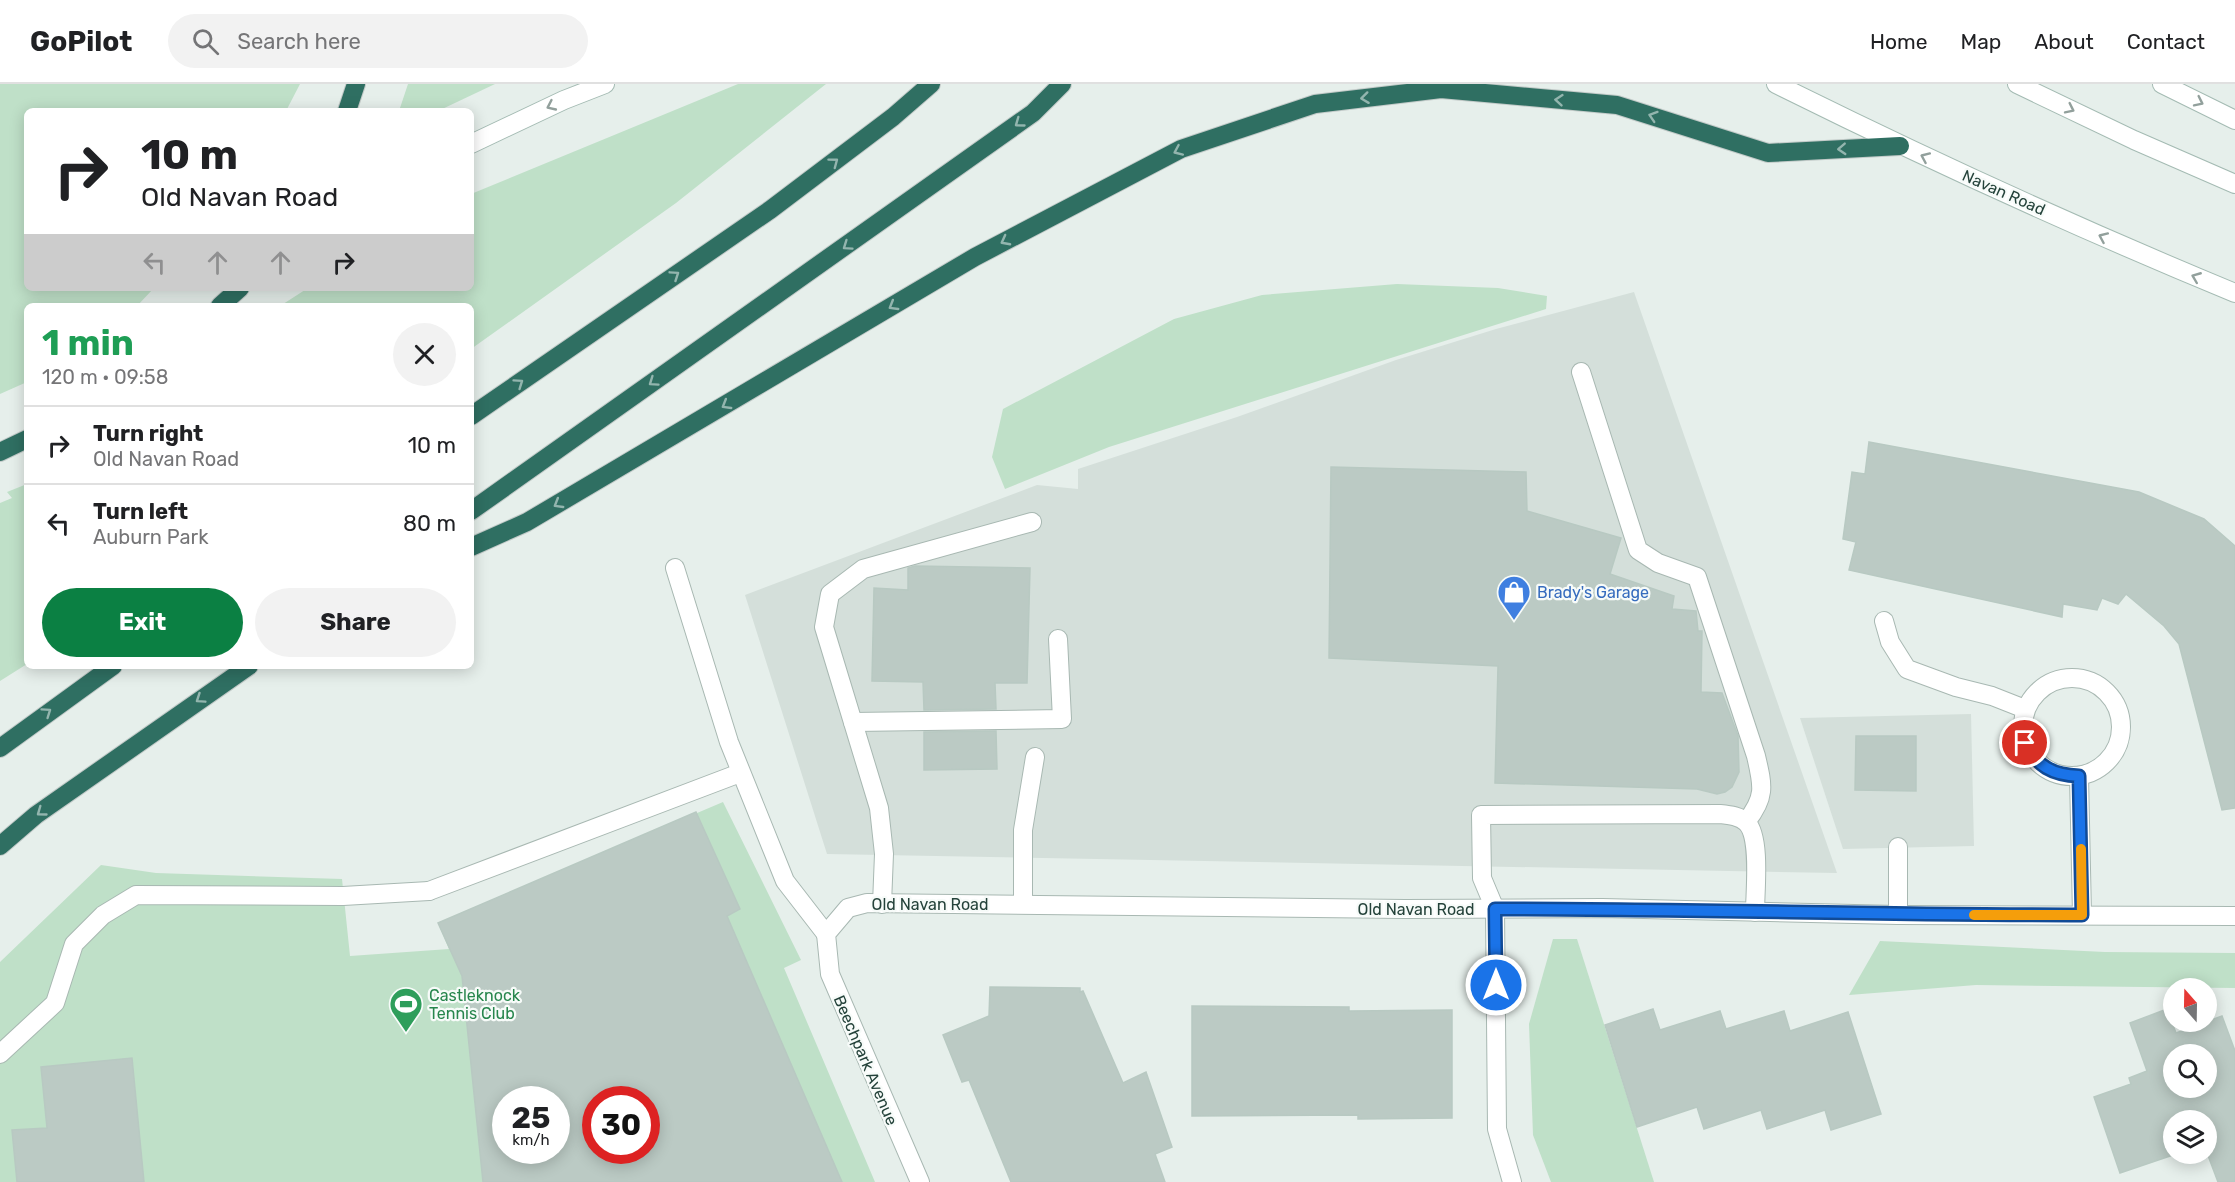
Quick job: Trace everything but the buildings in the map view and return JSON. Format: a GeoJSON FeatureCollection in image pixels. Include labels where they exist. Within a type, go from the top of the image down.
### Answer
{"type":"FeatureCollection","features":[{"type":"Feature","properties":{"kind":"highway"},"geometry":{"type":"LineString","coordinates":[[348,108],[356,84]]}},
{"type":"Feature","properties":{"kind":"highway"},"geometry":{"type":"LineString","coordinates":[[474,414],[770,210],[893,117],[931,84]]}},
{"type":"Feature","properties":{"kind":"highway"},"geometry":{"type":"LineString","coordinates":[[474,509],[1034,113],[1062,84]]}},
{"type":"Feature","properties":{"kind":"highway"},"geometry":{"type":"LineString","coordinates":[[474,547],[527,522],[975,257],[1181,149],[1315,104],[1442,89],[1617,105],[1768,153],[1900,146]]}},
{"type":"Feature","properties":{"kind":"highway"},"geometry":{"type":"LineString","coordinates":[[223,303],[237,291]]}},
{"type":"Feature","properties":{"kind":"highway"},"geometry":{"type":"LineString","coordinates":[[0,452],[24,440]]}},
{"type":"Feature","properties":{"kind":"highway"},"geometry":{"type":"LineString","coordinates":[[0,748],[109,669]]}},
{"type":"Feature","properties":{"kind":"highway"},"geometry":{"type":"LineString","coordinates":[[0,846],[36,815],[245,669]]}},
{"type":"Feature","properties":{"kind":"street"},"geometry":{"type":"LineString","coordinates":[[474,143],[564,100],[605,84]]}},
{"type":"Feature","properties":{"kind":"street","name":"Navan Road"},"geometry":{"type":"LineString","coordinates":[[1776,84],[1900,146],[2146,256],[2235,293]]}},
{"type":"Feature","properties":{"kind":"street"},"geometry":{"type":"LineString","coordinates":[[2017,84],[2134,140],[2235,184]]}},
{"type":"Feature","properties":{"kind":"street"},"geometry":{"type":"LineString","coordinates":[[2162,84],[2235,120]]}},
{"type":"Feature","properties":{"kind":"street"},"geometry":{"type":"LineString","coordinates":[[1581,372],[1638,550],[1658,563],[1696,577],[1756,756],[1763,786],[1758,807],[1746,822]]}},
{"type":"Feature","properties":{"kind":"street"},"geometry":{"type":"LineString","coordinates":[[882,904],[884,833],[879,808],[824,627],[830,594],[863,569],[1032,522]]}},
{"type":"Feature","properties":{"kind":"street"},"geometry":{"type":"LineString","coordinates":[[675,568],[740,773],[785,881],[826,934]]}},
{"type":"Feature","properties":{"kind":"street"},"geometry":{"type":"LineString","coordinates":[[1884,621],[1890,642],[1907,669],[2025,709]]}},
{"type":"Feature","properties":{"kind":"street"},"geometry":{"type":"LineString","coordinates":[[853,722],[1062,719],[1058,639]]}},
{"type":"Feature","properties":{"kind":"street"},"geometry":{"type":"LineString","coordinates":[[2061,678],[2092,681],[2106,691],[2116,703],[2121,718],[2122,734],[2117,750],[2107,762],[2094,771],[2079,776],[2062,776],[2046,769],[2033,758],[2025,743],[2025,709],[2046,685],[2061,678]]}},
{"type":"Feature","properties":{"kind":"street"},"geometry":{"type":"LineString","coordinates":[[1023,904],[1023,830],[1035,757]]}},
{"type":"Feature","properties":{"kind":"street"},"geometry":{"type":"LineString","coordinates":[[0,1054],[55,1003],[74,944],[103,915],[136,895],[343,896],[429,891],[740,773]]}},
{"type":"Feature","properties":{"kind":"street"},"geometry":{"type":"LineString","coordinates":[[2079,776],[2082,915]]}},
{"type":"Feature","properties":{"kind":"street"},"geometry":{"type":"LineString","coordinates":[[1512,1182],[1497,1129],[1495,909],[1482,878],[1481,815],[1720,814],[1734,816],[1746,822],[1754,835],[1755,912]]}},
{"type":"Feature","properties":{"kind":"street"},"geometry":{"type":"LineString","coordinates":[[1898,847],[1898,915]]}},
{"type":"Feature","properties":{"kind":"street","name":"Old Navan Road"},"geometry":{"type":"LineString","coordinates":[[826,934],[848,908],[867,903],[1602,908],[1898,915],[2235,916]]}},
{"type":"Feature","properties":{"kind":"street","name":"Beechpark Avenue"},"geometry":{"type":"LineString","coordinates":[[826,934],[830,974],[920,1182]]}},
{"type":"Feature","properties":{"kind":"shaded area"},"geometry":{"type":"Polygon","coordinates":[[[1634,292],[1837,873],[827,854],[745,595],[1037,485],[1078,489],[1078,469],[1237,417],[1396,360],[1496,329],[1634,292]]]}},
{"type":"Feature","properties":{"kind":"shaded area"},"geometry":{"type":"Polygon","coordinates":[[[1971,714],[1974,846],[1843,849],[1800,718],[1971,714]]]}},
{"type":"Feature","properties":{"kind":"green space"},"geometry":{"type":"Polygon","coordinates":[[[0,84],[300,84],[288,108],[24,108],[24,291],[151,291],[140,303],[24,303],[24,383],[0,394],[0,84]]]}},
{"type":"Feature","properties":{"kind":"green space"},"geometry":{"type":"Polygon","coordinates":[[[408,84],[495,84],[444,108],[400,108],[408,84]]]}},
{"type":"Feature","properties":{"kind":"green space"},"geometry":{"type":"Polygon","coordinates":[[[738,84],[826,84],[676,203],[474,347],[474,303],[285,303],[303,291],[474,291],[474,193],[738,84]]]}},
{"type":"Feature","properties":{"kind":"green space"},"geometry":{"type":"Polygon","coordinates":[[[1397,284],[1498,288],[1547,296],[1546,309],[1109,447],[1005,489],[992,457],[1003,409],[1174,319],[1262,295],[1397,284]]]}},
{"type":"Feature","properties":{"kind":"green space"},"geometry":{"type":"Polygon","coordinates":[[[24,485],[24,666],[0,681],[0,503],[12,498],[7,492],[24,485]]]}},
{"type":"Feature","properties":{"kind":"green space","name":"Castleknock Tennis Club"},"geometry":{"type":"Polygon","coordinates":[[[723,802],[801,960],[784,968],[875,1182],[0,1182],[0,962],[101,865],[156,873],[342,879],[350,956],[449,949],[438,923],[723,802]]]}},
{"type":"Feature","properties":{"kind":"green space"},"geometry":{"type":"Polygon","coordinates":[[[1553,939],[1577,939],[1654,1182],[1551,1182],[1533,1135],[1529,1024],[1553,939]]]}},
{"type":"Feature","properties":{"kind":"green space"},"geometry":{"type":"Polygon","coordinates":[[[1880,941],[2105,952],[2235,953],[2235,988],[2217,988],[2217,978],[2163,978],[2163,987],[1976,985],[1849,995],[1880,941]]]}},
{"type":"Feature","properties":{"kind":"slow traffic"},"geometry":{"type":"LineString","coordinates":[[1974,915],[2082,915],[2081,849]]}},
{"type":"Feature","properties":{"kind":"place","name":"Brady's Garage"},"geometry":{"type":"Point","coordinates":[1514,621]}},
{"type":"Feature","properties":{"kind":"place","name":"Castleknock Tennis Club"},"geometry":{"type":"Point","coordinates":[406,1033]}},
{"type":"Feature","properties":{"kind":"route"},"geometry":{"type":"LineString","coordinates":[[1496,985],[1495,909],[1602,908],[1743,913],[2082,915],[2079,776],[2062,776],[2046,769],[2033,758],[2025,743]]}}]}
